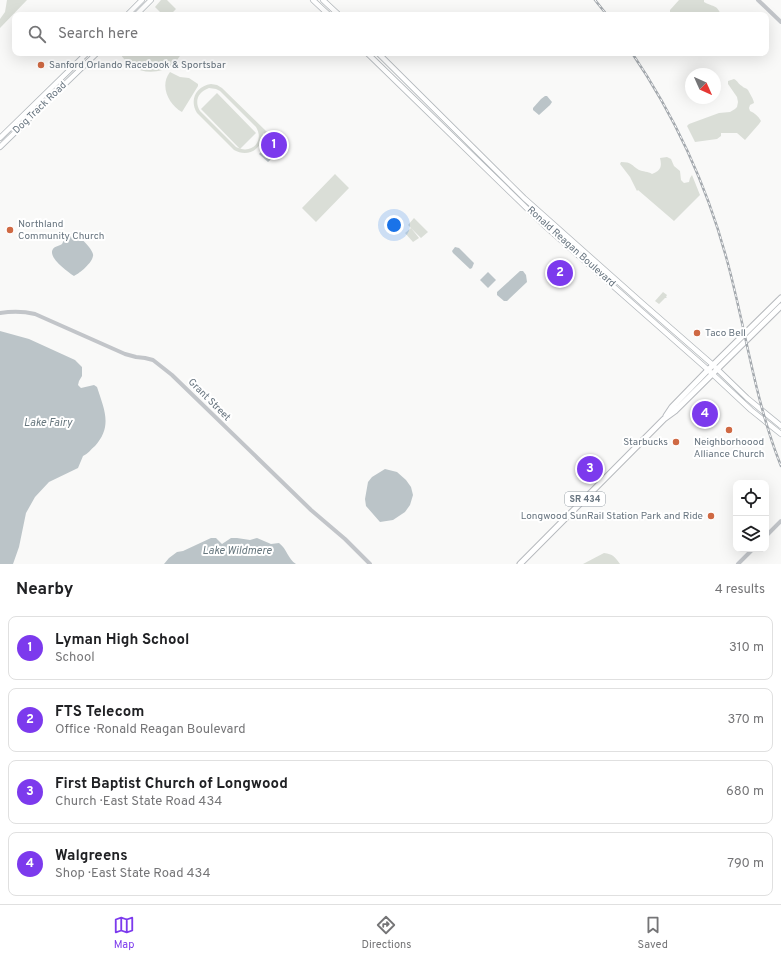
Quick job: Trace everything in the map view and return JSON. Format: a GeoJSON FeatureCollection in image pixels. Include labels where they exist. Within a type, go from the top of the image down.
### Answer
{"type":"FeatureCollection","features":[{"type":"Feature","properties":{"kind":"main road"},"geometry":{"type":"LineString","coordinates":[[130,12],[142,0]]}},
{"type":"Feature","properties":{"kind":"main road"},"geometry":{"type":"LineString","coordinates":[[139,12],[151,0]]}},
{"type":"Feature","properties":{"kind":"main road"},"geometry":{"type":"LineString","coordinates":[[313,0],[326,12]]}},
{"type":"Feature","properties":{"kind":"main road"},"geometry":{"type":"LineString","coordinates":[[323,0],[336,12]]}},
{"type":"Feature","properties":{"kind":"main road","name":"Dog Track Road"},"geometry":{"type":"LineString","coordinates":[[0,138],[85,56]]}},
{"type":"Feature","properties":{"kind":"main road","name":"Dog Track Road"},"geometry":{"type":"LineString","coordinates":[[0,147],[94,56]]}},
{"type":"Feature","properties":{"kind":"main road","name":"Ronald Reagan Boulevard"},"geometry":{"type":"LineString","coordinates":[[371,56],[541,222],[713,374],[751,410],[781,434]]}},
{"type":"Feature","properties":{"kind":"main road","name":"Ronald Reagan Boulevard"},"geometry":{"type":"LineString","coordinates":[[381,56],[524,198],[704,356],[747,398],[781,426]]}},
{"type":"Feature","properties":{"kind":"main road","name":"SR 434"},"geometry":{"type":"LineString","coordinates":[[664,419],[672,407],[781,298]]}},
{"type":"Feature","properties":{"kind":"main road","name":"SR 434"},"geometry":{"type":"LineString","coordinates":[[520,564],[664,419],[675,411],[781,306]]}},
{"type":"Feature","properties":{"kind":"main road"},"geometry":{"type":"LineString","coordinates":[[698,346],[704,356]]}},
{"type":"Feature","properties":{"kind":"street"},"geometry":{"type":"LineString","coordinates":[[758,0],[781,22]]}},
{"type":"Feature","properties":{"kind":"street","name":"Grant Street"},"geometry":{"type":"LineString","coordinates":[[0,313],[21,311],[35,314],[125,354],[153,360],[172,375],[311,510],[370,564]]}},
{"type":"Feature","properties":{"kind":"street"},"geometry":{"type":"LineString","coordinates":[[769,533],[781,521]]}},
{"type":"Feature","properties":{"kind":"street"},"geometry":{"type":"LineString","coordinates":[[738,564],[750,552]]}},
{"type":"Feature","properties":{"kind":"shaded area"},"geometry":{"type":"Polygon","coordinates":[[[7,0],[27,0],[15,12],[12,12],[12,16],[0,28],[0,19],[5,12],[7,0]]]}},
{"type":"Feature","properties":{"kind":"shaded area"},"geometry":{"type":"Polygon","coordinates":[[[161,0],[167,0],[176,9],[173,12],[160,12],[155,7],[161,0]]]}},
{"type":"Feature","properties":{"kind":"shaded area"},"geometry":{"type":"Polygon","coordinates":[[[679,0],[704,0],[704,2],[716,7],[720,12],[670,12],[679,0]]]}},
{"type":"Feature","properties":{"kind":"shaded area"},"geometry":{"type":"Polygon","coordinates":[[[122,56],[180,56],[168,68],[153,72],[137,69],[127,63],[122,56]]]}},
{"type":"Feature","properties":{"kind":"shaded area"},"geometry":{"type":"Polygon","coordinates":[[[170,72],[180,77],[189,78],[198,84],[182,112],[173,105],[167,95],[165,83],[170,72]]]}},
{"type":"Feature","properties":{"kind":"shaded area"},"geometry":{"type":"Polygon","coordinates":[[[734,79],[748,90],[754,103],[750,105],[750,111],[761,121],[745,140],[737,133],[721,133],[721,136],[717,139],[695,142],[687,126],[689,124],[719,113],[730,112],[737,107],[737,97],[728,84],[728,81],[734,79]]]}},
{"type":"Feature","properties":{"kind":"shaded area"},"geometry":{"type":"Polygon","coordinates":[[[206,85],[217,85],[222,88],[267,132],[264,134],[263,133],[258,148],[244,153],[234,150],[197,113],[194,103],[195,94],[206,85]],[[209,88],[200,94],[197,104],[200,111],[236,147],[247,149],[255,146],[259,138],[256,127],[220,91],[209,88]]]}},
{"type":"Feature","properties":{"kind":"shaded area"},"geometry":{"type":"Polygon","coordinates":[[[217,93],[256,133],[240,149],[201,109],[217,93]]]}},
{"type":"Feature","properties":{"kind":"shaded area"},"geometry":{"type":"Polygon","coordinates":[[[667,157],[671,159],[674,166],[680,171],[681,180],[684,183],[689,182],[692,175],[700,195],[674,221],[638,190],[637,191],[630,177],[620,164],[621,162],[631,164],[639,170],[652,174],[660,168],[660,158],[667,157]]]}},
{"type":"Feature","properties":{"kind":"shaded area"},"geometry":{"type":"Polygon","coordinates":[[[335,174],[349,188],[316,222],[302,208],[335,174]]]}},
{"type":"Feature","properties":{"kind":"shaded area"},"geometry":{"type":"Polygon","coordinates":[[[414,218],[428,232],[421,238],[408,225],[414,218]]]}},
{"type":"Feature","properties":{"kind":"shaded area"},"geometry":{"type":"Polygon","coordinates":[[[411,228],[419,238],[413,242],[405,233],[411,228]]]}},
{"type":"Feature","properties":{"kind":"shaded area"},"geometry":{"type":"Polygon","coordinates":[[[663,292],[667,295],[667,298],[659,304],[655,301],[663,292]]]}},
{"type":"Feature","properties":{"kind":"shaded area"},"geometry":{"type":"Polygon","coordinates":[[[604,553],[614,556],[620,564],[583,564],[604,553]]]}},
{"type":"Feature","properties":{"kind":"water"},"geometry":{"type":"Polygon","coordinates":[[[545,96],[547,96],[552,102],[539,115],[533,110],[533,108],[545,96]]]}},
{"type":"Feature","properties":{"kind":"water"},"geometry":{"type":"Polygon","coordinates":[[[263,150],[267,154],[271,150],[276,155],[268,162],[259,154],[263,150]]]}},
{"type":"Feature","properties":{"kind":"water"},"geometry":{"type":"Polygon","coordinates":[[[70,233],[75,234],[82,239],[93,254],[88,265],[74,276],[55,260],[52,252],[54,248],[62,244],[66,236],[70,233]]]}},
{"type":"Feature","properties":{"kind":"water"},"geometry":{"type":"Polygon","coordinates":[[[455,247],[459,248],[474,263],[472,268],[470,269],[453,253],[452,251],[455,247]]]}},
{"type":"Feature","properties":{"kind":"water"},"geometry":{"type":"Polygon","coordinates":[[[520,271],[523,271],[526,275],[527,282],[507,301],[504,301],[497,295],[497,292],[520,271]]]}},
{"type":"Feature","properties":{"kind":"water"},"geometry":{"type":"Polygon","coordinates":[[[488,272],[496,280],[488,288],[480,280],[488,272]]]}},
{"type":"Feature","properties":{"kind":"water","name":"Lake Fairy"},"geometry":{"type":"Polygon","coordinates":[[[0,331],[29,339],[75,360],[82,367],[82,376],[78,385],[81,388],[94,385],[97,387],[105,417],[104,431],[101,439],[83,456],[78,468],[49,482],[35,497],[26,513],[19,547],[13,564],[0,564],[0,331]]]}},
{"type":"Feature","properties":{"kind":"water"},"geometry":{"type":"Polygon","coordinates":[[[385,469],[397,472],[406,480],[411,487],[413,495],[410,505],[405,512],[393,520],[380,522],[366,506],[365,499],[368,482],[372,477],[385,469]]]}},
{"type":"Feature","properties":{"kind":"water","name":"Lake Wildmere"},"geometry":{"type":"Polygon","coordinates":[[[211,538],[216,538],[222,544],[231,538],[250,540],[257,538],[271,544],[279,543],[296,564],[164,564],[177,552],[183,551],[211,538]]]}},
{"type":"Feature","properties":{"kind":"railway"},"geometry":{"type":"LineString","coordinates":[[595,0],[605,12]]}},
{"type":"Feature","properties":{"kind":"railway"},"geometry":{"type":"LineString","coordinates":[[634,56],[663,103],[676,128],[689,154],[711,208],[728,264],[764,416],[781,466]]}},
{"type":"Feature","properties":{"kind":"place","name":"Sanford Orlando Racebook & Sportsbar"},"geometry":{"type":"Point","coordinates":[41,65]}},
{"type":"Feature","properties":{"kind":"place","name":"Lyman High School"},"geometry":{"type":"Point","coordinates":[274,145]}},
{"type":"Feature","properties":{"kind":"place","name":"Northland Community Church"},"geometry":{"type":"Point","coordinates":[10,230]}},
{"type":"Feature","properties":{"kind":"place","name":"FTS Telecom"},"geometry":{"type":"Point","coordinates":[560,273]}},
{"type":"Feature","properties":{"kind":"place","name":"Taco Bell"},"geometry":{"type":"Point","coordinates":[697,333]}},
{"type":"Feature","properties":{"kind":"place","name":"Walgreens"},"geometry":{"type":"Point","coordinates":[705,414]}},
{"type":"Feature","properties":{"kind":"place","name":"Neighborhoood Alliance Church"},"geometry":{"type":"Point","coordinates":[729,430]}},
{"type":"Feature","properties":{"kind":"place","name":"Starbucks"},"geometry":{"type":"Point","coordinates":[676,442]}},
{"type":"Feature","properties":{"kind":"place","name":"First Baptist Church of Longwood"},"geometry":{"type":"Point","coordinates":[590,469]}},
{"type":"Feature","properties":{"kind":"place","name":"Longwood SunRail Station Park and Ride"},"geometry":{"type":"Point","coordinates":[711,516]}}]}
